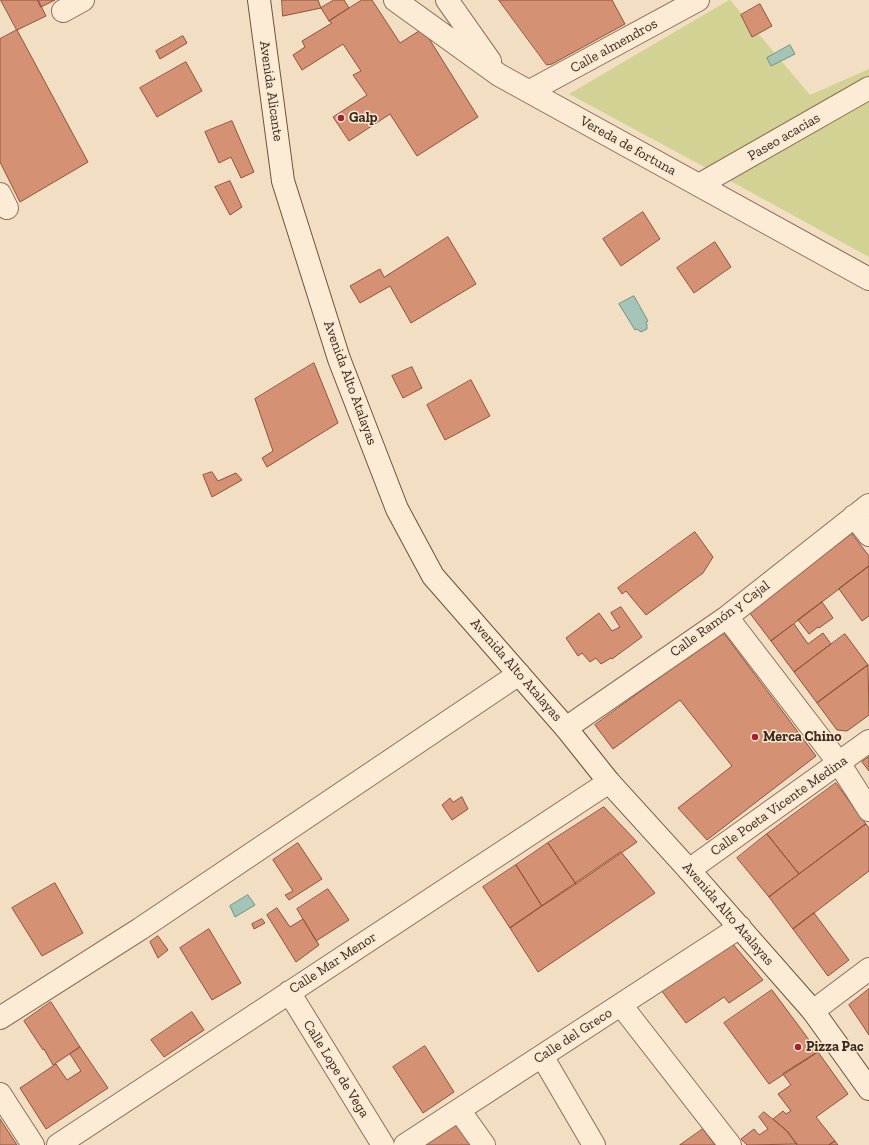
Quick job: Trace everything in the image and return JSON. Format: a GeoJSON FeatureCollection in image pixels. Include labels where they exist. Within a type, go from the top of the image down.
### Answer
{"type":"FeatureCollection","features":[{"type":"Feature","properties":{"kind":"street"},"geometry":{"type":"LineString","coordinates":[[63,11],[83,0]]}},
{"type":"Feature","properties":{"kind":"street","name":"Avenida Alicante"},"geometry":{"type":"LineString","coordinates":[[258,0],[283,181]]}},
{"type":"Feature","properties":{"kind":"street","name":"Vereda de fortuna"},"geometry":{"type":"LineString","coordinates":[[395,0],[499,75],[869,278]]}},
{"type":"Feature","properties":{"kind":"street"},"geometry":{"type":"LineString","coordinates":[[446,0],[499,75]]}},
{"type":"Feature","properties":{"kind":"street","name":"Calle almendros"},"geometry":{"type":"LineString","coordinates":[[530,91],[698,0]]}},
{"type":"Feature","properties":{"kind":"street","name":"Paseo acacias"},"geometry":{"type":"LineString","coordinates":[[699,185],[869,88]]}},
{"type":"Feature","properties":{"kind":"street","name":"Avenida Alto Atalayas"},"geometry":{"type":"LineString","coordinates":[[283,181],[339,359],[397,509],[433,576],[566,728],[609,782],[813,1010],[869,1089]]}},
{"type":"Feature","properties":{"kind":"street"},"geometry":{"type":"LineString","coordinates":[[861,511],[869,536]]}},
{"type":"Feature","properties":{"kind":"street","name":"Calle Ramón y Cajal"},"geometry":{"type":"LineString","coordinates":[[566,728],[727,617],[861,511]]}},
{"type":"Feature","properties":{"kind":"street"},"geometry":{"type":"LineString","coordinates":[[727,617],[839,763],[869,810]]}},
{"type":"Feature","properties":{"kind":"street"},"geometry":{"type":"LineString","coordinates":[[0,1018],[140,929],[519,674]]}},
{"type":"Feature","properties":{"kind":"street","name":"Calle Poeta Vicente Medina"},"geometry":{"type":"LineString","coordinates":[[689,870],[869,741]]}},
{"type":"Feature","properties":{"kind":"street","name":"Calle Mar Menor"},"geometry":{"type":"LineString","coordinates":[[58,1145],[609,782]]}},
{"type":"Feature","properties":{"kind":"street","name":"Calle del Greco"},"geometry":{"type":"LineString","coordinates":[[405,1145],[740,927]]}},
{"type":"Feature","properties":{"kind":"street"},"geometry":{"type":"LineString","coordinates":[[813,1010],[869,969]]}},
{"type":"Feature","properties":{"kind":"street","name":"Calle Lope de Vega"},"geometry":{"type":"LineString","coordinates":[[289,992],[383,1145]]}},
{"type":"Feature","properties":{"kind":"street"},"geometry":{"type":"LineString","coordinates":[[621,1005],[730,1145]]}},
{"type":"Feature","properties":{"kind":"street"},"geometry":{"type":"LineString","coordinates":[[542,1056],[594,1145]]}},
{"type":"Feature","properties":{"kind":"street"},"geometry":{"type":"LineString","coordinates":[[0,1094],[33,1145]]}},
{"type":"Feature","properties":{"kind":"street"},"geometry":{"type":"LineString","coordinates":[[459,1110],[484,1145]]}},
{"type":"Feature","properties":{"kind":"green space"},"geometry":{"type":"Polygon","coordinates":[[[729,0],[810,95],[869,69],[869,257],[569,94],[729,0]]]}},
{"type":"Feature","properties":{"kind":"shaded area"},"geometry":{"type":"Polygon","coordinates":[[[790,45],[795,54],[771,66],[767,58],[790,45]]]}},
{"type":"Feature","properties":{"kind":"shaded area"},"geometry":{"type":"Polygon","coordinates":[[[634,296],[648,321],[646,322],[647,329],[641,332],[637,329],[635,330],[619,304],[634,296]]]}},
{"type":"Feature","properties":{"kind":"shaded area"},"geometry":{"type":"Polygon","coordinates":[[[248,895],[255,905],[235,917],[230,906],[248,895]]]}},
{"type":"Feature","properties":{"kind":"building"},"geometry":{"type":"Polygon","coordinates":[[[1,0],[38,0],[46,16],[17,30],[1,0]]]}},
{"type":"Feature","properties":{"kind":"building"},"geometry":{"type":"Polygon","coordinates":[[[38,0],[55,0],[41,7],[38,0]]]}},
{"type":"Feature","properties":{"kind":"building"},"geometry":{"type":"Polygon","coordinates":[[[282,0],[318,0],[321,8],[283,16],[282,0]]]}},
{"type":"Feature","properties":{"kind":"building"},"geometry":{"type":"Polygon","coordinates":[[[334,0],[344,0],[349,8],[329,21],[321,8],[334,0]]]}},
{"type":"Feature","properties":{"kind":"building"},"geometry":{"type":"Polygon","coordinates":[[[362,0],[372,0],[400,43],[419,31],[428,37],[478,117],[417,156],[390,114],[349,141],[333,117],[367,95],[353,75],[361,71],[343,44],[302,70],[293,55],[305,47],[302,41],[332,23],[329,21],[362,0]]]}},
{"type":"Feature","properties":{"kind":"building"},"geometry":{"type":"Polygon","coordinates":[[[499,0],[612,0],[625,24],[552,64],[547,65],[499,0]]]}},
{"type":"Feature","properties":{"kind":"building"},"geometry":{"type":"Polygon","coordinates":[[[760,4],[772,26],[752,37],[741,15],[760,4]]]}},
{"type":"Feature","properties":{"kind":"building"},"geometry":{"type":"Polygon","coordinates":[[[17,30],[88,162],[20,202],[0,162],[0,39],[17,30]]]}},
{"type":"Feature","properties":{"kind":"building"},"geometry":{"type":"Polygon","coordinates":[[[183,36],[187,43],[160,59],[156,51],[183,36]]]}},
{"type":"Feature","properties":{"kind":"building"},"geometry":{"type":"Polygon","coordinates":[[[186,62],[202,91],[157,117],[140,88],[186,62]]]}},
{"type":"Feature","properties":{"kind":"building"},"geometry":{"type":"Polygon","coordinates":[[[232,121],[254,172],[241,178],[231,157],[219,163],[205,132],[232,121]]]}},
{"type":"Feature","properties":{"kind":"building"},"geometry":{"type":"Polygon","coordinates":[[[230,181],[242,207],[230,215],[215,187],[230,181]]]}},
{"type":"Feature","properties":{"kind":"building"},"geometry":{"type":"Polygon","coordinates":[[[643,212],[660,239],[621,266],[603,239],[643,212]]]}},
{"type":"Feature","properties":{"kind":"building"},"geometry":{"type":"Polygon","coordinates":[[[448,237],[476,284],[411,323],[390,286],[360,303],[350,286],[380,269],[384,277],[448,237]]]}},
{"type":"Feature","properties":{"kind":"building"},"geometry":{"type":"Polygon","coordinates":[[[715,242],[731,267],[694,293],[677,268],[715,242]]]}},
{"type":"Feature","properties":{"kind":"building"},"geometry":{"type":"Polygon","coordinates":[[[314,363],[338,423],[267,467],[262,458],[273,451],[255,399],[314,363]]]}},
{"type":"Feature","properties":{"kind":"building"},"geometry":{"type":"Polygon","coordinates":[[[412,367],[422,388],[403,398],[392,376],[412,367]]]}},
{"type":"Feature","properties":{"kind":"building"},"geometry":{"type":"Polygon","coordinates":[[[471,380],[490,416],[445,440],[427,405],[471,380]]]}},
{"type":"Feature","properties":{"kind":"building"},"geometry":{"type":"Polygon","coordinates":[[[212,472],[218,481],[236,473],[242,480],[212,497],[203,475],[212,472]]]}},
{"type":"Feature","properties":{"kind":"building"},"geometry":{"type":"Polygon","coordinates":[[[695,532],[713,557],[703,573],[646,615],[626,591],[622,594],[618,588],[695,532]]]}},
{"type":"Feature","properties":{"kind":"building"},"geometry":{"type":"Polygon","coordinates":[[[852,534],[869,556],[869,566],[771,641],[749,612],[852,534]]]}},
{"type":"Feature","properties":{"kind":"building"},"geometry":{"type":"Polygon","coordinates":[[[869,566],[869,616],[862,621],[839,589],[869,566]]]}},
{"type":"Feature","properties":{"kind":"building"},"geometry":{"type":"Polygon","coordinates":[[[822,602],[833,618],[809,634],[798,620],[822,602]]]}},
{"type":"Feature","properties":{"kind":"building"},"geometry":{"type":"Polygon","coordinates":[[[621,607],[642,637],[612,659],[611,658],[601,664],[596,658],[590,662],[582,653],[578,656],[566,638],[599,613],[612,631],[620,627],[611,613],[621,607]]]}},
{"type":"Feature","properties":{"kind":"building"},"geometry":{"type":"Polygon","coordinates":[[[794,624],[808,644],[823,633],[831,644],[794,672],[771,641],[794,624]]]}},
{"type":"Feature","properties":{"kind":"building","name":"Merca Chino"},"geometry":{"type":"Polygon","coordinates":[[[723,632],[816,756],[707,840],[678,808],[732,766],[680,700],[613,749],[595,725],[723,632]]]}},
{"type":"Feature","properties":{"kind":"building"},"geometry":{"type":"Polygon","coordinates":[[[845,634],[868,665],[817,703],[794,672],[845,634]]]}},
{"type":"Feature","properties":{"kind":"building"},"geometry":{"type":"Polygon","coordinates":[[[868,665],[869,715],[847,731],[837,730],[817,703],[868,665]]]}},
{"type":"Feature","properties":{"kind":"building"},"geometry":{"type":"Polygon","coordinates":[[[869,757],[869,771],[862,762],[869,757]]]}},
{"type":"Feature","properties":{"kind":"building"},"geometry":{"type":"Polygon","coordinates":[[[836,783],[866,824],[799,874],[767,834],[836,783]]]}},
{"type":"Feature","properties":{"kind":"building"},"geometry":{"type":"Polygon","coordinates":[[[462,797],[468,809],[452,820],[442,805],[450,798],[453,802],[462,797]]]}},
{"type":"Feature","properties":{"kind":"building"},"geometry":{"type":"Polygon","coordinates":[[[604,807],[637,842],[576,884],[548,843],[604,807]]]}},
{"type":"Feature","properties":{"kind":"building"},"geometry":{"type":"Polygon","coordinates":[[[866,824],[869,828],[869,871],[793,929],[769,897],[866,824]]]}},
{"type":"Feature","properties":{"kind":"building"},"geometry":{"type":"Polygon","coordinates":[[[767,834],[799,874],[769,897],[737,858],[767,834]]]}},
{"type":"Feature","properties":{"kind":"building"},"geometry":{"type":"Polygon","coordinates":[[[298,843],[322,879],[289,900],[285,895],[293,891],[273,860],[298,843]]]}},
{"type":"Feature","properties":{"kind":"building"},"geometry":{"type":"Polygon","coordinates":[[[548,843],[576,884],[542,906],[516,865],[548,843]]]}},
{"type":"Feature","properties":{"kind":"building"},"geometry":{"type":"Polygon","coordinates":[[[621,852],[655,893],[538,972],[510,928],[621,852]]]}},
{"type":"Feature","properties":{"kind":"building"},"geometry":{"type":"Polygon","coordinates":[[[516,865],[542,906],[510,928],[483,887],[516,865]]]}},
{"type":"Feature","properties":{"kind":"building"},"geometry":{"type":"Polygon","coordinates":[[[55,883],[83,933],[42,956],[12,908],[55,883]]]}},
{"type":"Feature","properties":{"kind":"building"},"geometry":{"type":"Polygon","coordinates":[[[328,889],[349,920],[316,941],[297,909],[328,889]]]}},
{"type":"Feature","properties":{"kind":"building"},"geometry":{"type":"Polygon","coordinates":[[[277,908],[290,927],[303,919],[319,945],[296,962],[267,915],[277,908]]]}},
{"type":"Feature","properties":{"kind":"building"},"geometry":{"type":"Polygon","coordinates":[[[814,913],[849,960],[828,976],[793,929],[814,913]]]}},
{"type":"Feature","properties":{"kind":"building"},"geometry":{"type":"Polygon","coordinates":[[[262,919],[265,923],[254,929],[252,924],[262,919]]]}},
{"type":"Feature","properties":{"kind":"building"},"geometry":{"type":"Polygon","coordinates":[[[209,929],[241,983],[212,1000],[180,948],[209,929]]]}},
{"type":"Feature","properties":{"kind":"building"},"geometry":{"type":"Polygon","coordinates":[[[158,936],[168,950],[158,958],[150,942],[158,936]]]}},
{"type":"Feature","properties":{"kind":"building"},"geometry":{"type":"Polygon","coordinates":[[[732,943],[763,980],[729,1003],[724,997],[686,1023],[661,990],[732,943]]]}},
{"type":"Feature","properties":{"kind":"building"},"geometry":{"type":"Polygon","coordinates":[[[869,989],[869,1035],[849,1005],[869,989]]]}},
{"type":"Feature","properties":{"kind":"building"},"geometry":{"type":"Polygon","coordinates":[[[772,990],[818,1052],[769,1084],[724,1023],[772,990]]]}},
{"type":"Feature","properties":{"kind":"building"},"geometry":{"type":"Polygon","coordinates":[[[51,1002],[80,1047],[53,1065],[44,1049],[43,1050],[24,1021],[51,1002]]]}},
{"type":"Feature","properties":{"kind":"building"},"geometry":{"type":"Polygon","coordinates":[[[192,1012],[204,1030],[164,1057],[151,1040],[192,1012]]]}},
{"type":"Feature","properties":{"kind":"building"},"geometry":{"type":"Polygon","coordinates":[[[425,1046],[454,1092],[423,1113],[393,1067],[425,1046]]]}},
{"type":"Feature","properties":{"kind":"building"},"geometry":{"type":"Polygon","coordinates":[[[80,1047],[108,1088],[46,1129],[20,1088],[56,1064],[67,1080],[81,1071],[70,1054],[80,1047]]]}},
{"type":"Feature","properties":{"kind":"building"},"geometry":{"type":"Polygon","coordinates":[[[818,1052],[848,1094],[816,1117],[835,1141],[829,1145],[797,1145],[787,1131],[773,1119],[783,1111],[786,1114],[791,1111],[778,1094],[791,1085],[783,1074],[818,1052]]]}},
{"type":"Feature","properties":{"kind":"building"},"geometry":{"type":"Polygon","coordinates":[[[764,1112],[787,1131],[797,1144],[747,1145],[741,1139],[754,1129],[759,1135],[768,1129],[759,1117],[764,1112]]]}},
{"type":"Feature","properties":{"kind":"building"},"geometry":{"type":"Polygon","coordinates":[[[0,1119],[17,1145],[0,1145],[0,1119]]]}},
{"type":"Feature","properties":{"kind":"building"},"geometry":{"type":"Polygon","coordinates":[[[456,1124],[471,1145],[424,1145],[456,1124]]]}},
{"type":"Feature","properties":{"kind":"building"},"geometry":{"type":"Polygon","coordinates":[[[703,1129],[715,1145],[680,1145],[703,1129]]]}},
{"type":"Feature","properties":{"kind":"building"},"geometry":{"type":"Polygon","coordinates":[[[835,1141],[838,1145],[829,1145],[835,1141]]]}},
{"type":"Feature","properties":{"kind":"place","name":"Galp"},"geometry":{"type":"Point","coordinates":[341,118]}},
{"type":"Feature","properties":{"kind":"place","name":"Merca Chino"},"geometry":{"type":"Point","coordinates":[755,737]}},
{"type":"Feature","properties":{"kind":"place","name":"Pizza Pac"},"geometry":{"type":"Point","coordinates":[798,1047]}}]}
